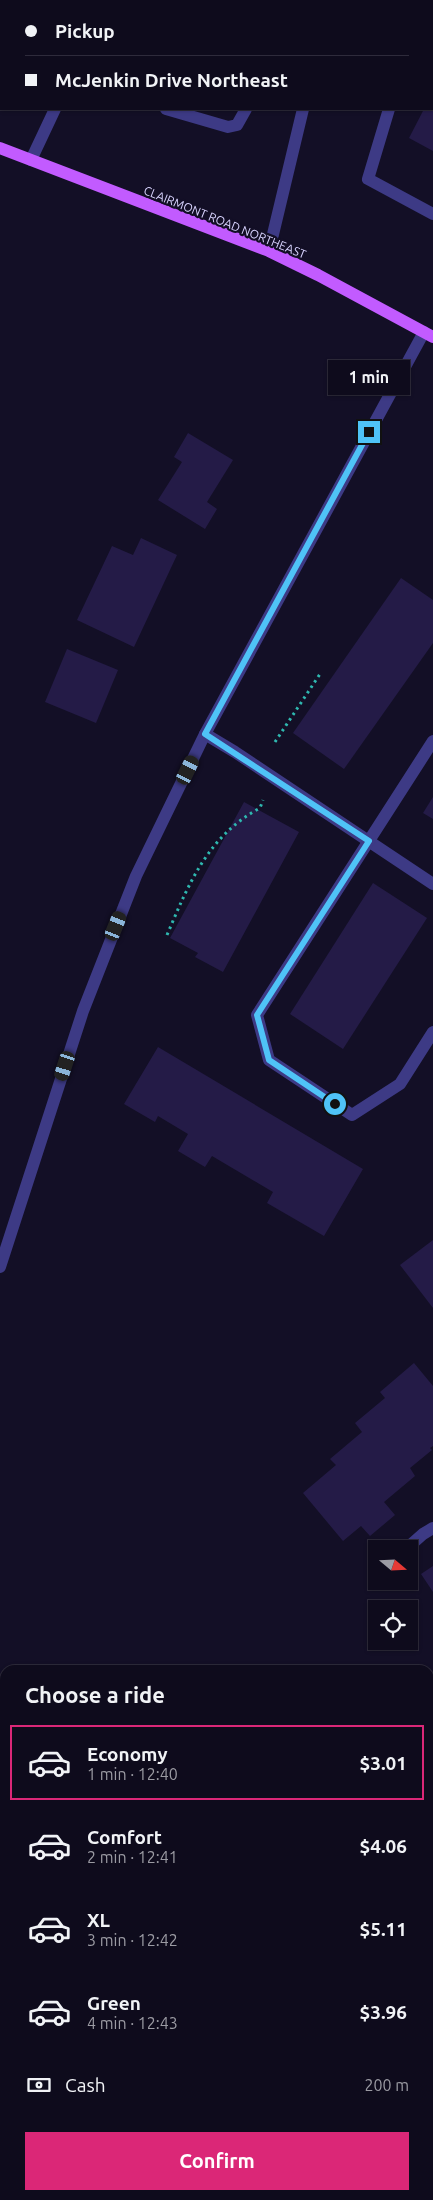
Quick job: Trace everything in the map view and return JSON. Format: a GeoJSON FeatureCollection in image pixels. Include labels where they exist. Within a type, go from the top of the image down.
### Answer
{"type":"FeatureCollection","features":[{"type":"Feature","properties":{"kind":"main road","name":"CLAIRMONT ROAD NORTHEAST"},"geometry":{"type":"LineString","coordinates":[[0,148],[269,251],[429,334]]}},
{"type":"Feature","properties":{"kind":"street"},"geometry":{"type":"LineString","coordinates":[[31,160],[55,110]]}},
{"type":"Feature","properties":{"kind":"street"},"geometry":{"type":"LineString","coordinates":[[169,110],[228,127],[237,125],[245,110]]}},
{"type":"Feature","properties":{"kind":"street"},"geometry":{"type":"LineString","coordinates":[[269,251],[303,110]]}},
{"type":"Feature","properties":{"kind":"street"},"geometry":{"type":"LineString","coordinates":[[388,110],[368,178],[433,214]]}},
{"type":"Feature","properties":{"kind":"street"},"geometry":{"type":"LineString","coordinates":[[0,1267],[83,1010],[136,876],[205,734],[429,334]]}},
{"type":"Feature","properties":{"kind":"street"},"geometry":{"type":"LineString","coordinates":[[205,734],[433,884]]}},
{"type":"Feature","properties":{"kind":"street"},"geometry":{"type":"LineString","coordinates":[[433,741],[257,1015],[269,1060],[352,1115],[400,1084],[433,1032]]}},
{"type":"Feature","properties":{"kind":"street"},"geometry":{"type":"LineString","coordinates":[[416,1540],[433,1528]]}},
{"type":"Feature","properties":{"kind":"path"},"geometry":{"type":"LineString","coordinates":[[275,742],[320,674]]}},
{"type":"Feature","properties":{"kind":"path"},"geometry":{"type":"LineString","coordinates":[[167,935],[193,876],[205,855],[215,842],[236,824],[260,808],[262,800]]}},
{"type":"Feature","properties":{"kind":"building"},"geometry":{"type":"Polygon","coordinates":[[[423,110],[433,110],[433,151],[409,138],[423,110]]]}},
{"type":"Feature","properties":{"kind":"building"},"geometry":{"type":"Polygon","coordinates":[[[188,433],[233,460],[207,502],[217,509],[205,529],[158,500],[182,462],[174,457],[188,433]]]}},
{"type":"Feature","properties":{"kind":"building"},"geometry":{"type":"Polygon","coordinates":[[[141,538],[177,555],[134,647],[77,620],[112,546],[133,555],[141,538]]]}},
{"type":"Feature","properties":{"kind":"building"},"geometry":{"type":"Polygon","coordinates":[[[401,578],[433,600],[433,643],[344,769],[293,733],[401,578]]]}},
{"type":"Feature","properties":{"kind":"building"},"geometry":{"type":"Polygon","coordinates":[[[67,649],[118,670],[96,723],[45,702],[67,649]]]}},
{"type":"Feature","properties":{"kind":"building"},"geometry":{"type":"Polygon","coordinates":[[[433,797],[433,819],[423,813],[433,797]]]}},
{"type":"Feature","properties":{"kind":"building"},"geometry":{"type":"Polygon","coordinates":[[[244,802],[299,832],[223,972],[195,957],[198,953],[170,938],[244,802]]]}},
{"type":"Feature","properties":{"kind":"building"},"geometry":{"type":"Polygon","coordinates":[[[373,883],[427,918],[343,1049],[290,1014],[373,883]]]}},
{"type":"Feature","properties":{"kind":"building"},"geometry":{"type":"Polygon","coordinates":[[[158,1047],[363,1169],[324,1236],[267,1203],[273,1192],[212,1156],[205,1167],[178,1151],[188,1134],[158,1116],[155,1122],[124,1104],[158,1047]]]}},
{"type":"Feature","properties":{"kind":"building"},"geometry":{"type":"Polygon","coordinates":[[[433,1240],[433,1308],[400,1265],[433,1240]]]}},
{"type":"Feature","properties":{"kind":"building"},"geometry":{"type":"Polygon","coordinates":[[[414,1363],[433,1386],[433,1446],[430,1448],[432,1450],[410,1468],[415,1476],[384,1502],[395,1515],[370,1536],[361,1526],[343,1541],[303,1493],[336,1465],[330,1459],[362,1432],[355,1423],[385,1398],[380,1392],[414,1363]]]}},
{"type":"Feature","properties":{"kind":"building"},"geometry":{"type":"Polygon","coordinates":[[[433,1566],[433,1592],[421,1574],[433,1566]]]}},
{"type":"Feature","properties":{"kind":"route"},"geometry":{"type":"LineString","coordinates":[[335,1104],[269,1060],[257,1015],[369,841],[205,734],[369,432]]}}]}
